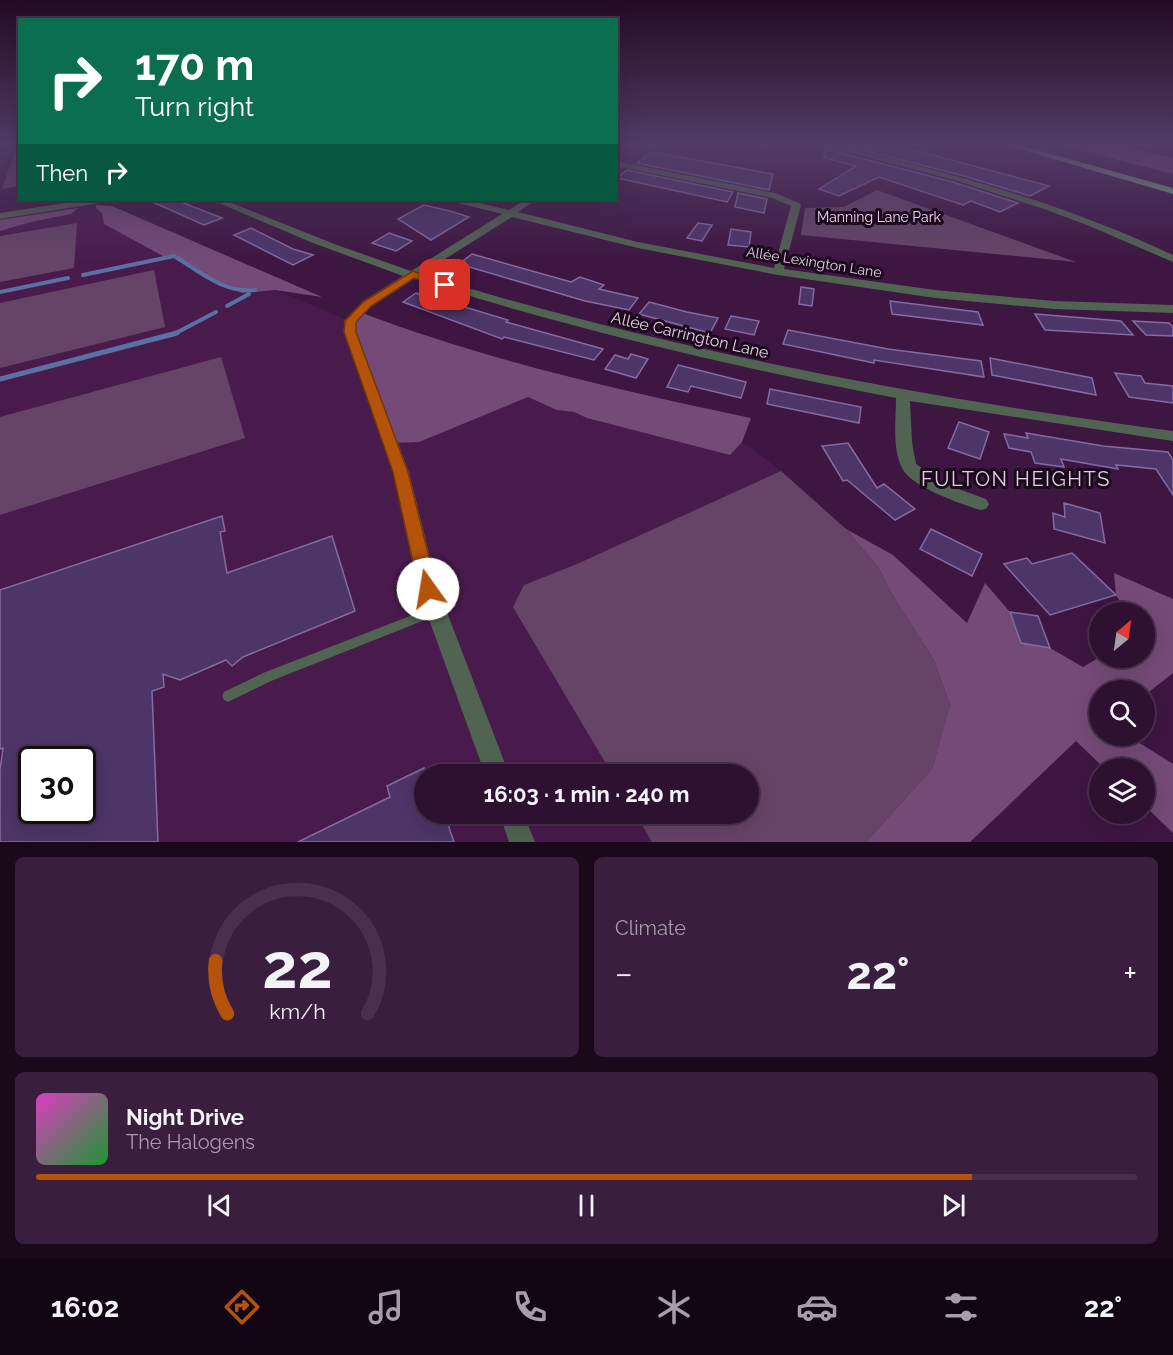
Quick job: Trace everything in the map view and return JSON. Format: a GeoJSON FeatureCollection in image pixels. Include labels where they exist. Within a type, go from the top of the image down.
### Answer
{"type":"FeatureCollection","features":[{"type":"Feature","properties":{"kind":"highway"},"geometry":{"type":"LineString","coordinates":[[1149,184],[1173,191]]}},
{"type":"Feature","properties":{"kind":"street"},"geometry":{"type":"LineString","coordinates":[[717,184],[775,196],[796,205],[778,272]]}},
{"type":"Feature","properties":{"kind":"street"},"geometry":{"type":"LineString","coordinates":[[969,184],[1113,232],[1173,259]]}},
{"type":"Feature","properties":{"kind":"street"},"geometry":{"type":"LineString","coordinates":[[0,216],[93,201]]}},
{"type":"Feature","properties":{"kind":"street","name":"Allée Carrington Lane"},"geometry":{"type":"LineString","coordinates":[[219,201],[352,255],[564,321],[641,341],[903,397],[1173,436]]}},
{"type":"Feature","properties":{"kind":"street","name":"Allée Lexington Lane"},"geometry":{"type":"LineString","coordinates":[[461,201],[638,245],[778,272],[935,294],[1054,305],[1173,309]]}},
{"type":"Feature","properties":{"kind":"street"},"geometry":{"type":"LineString","coordinates":[[493,764],[428,589],[401,472],[350,332],[350,321],[357,311],[529,201]]}},
{"type":"Feature","properties":{"kind":"street"},"geometry":{"type":"LineString","coordinates":[[903,397],[904,442],[909,467],[936,487],[980,504]]}},
{"type":"Feature","properties":{"kind":"street"},"geometry":{"type":"LineString","coordinates":[[515,824],[522,842]]}},
{"type":"Feature","properties":{"kind":"lane"},"geometry":{"type":"LineString","coordinates":[[228,696],[267,677],[436,611]]}},
{"type":"Feature","properties":{"kind":"shaded area"},"geometry":{"type":"Polygon","coordinates":[[[95,201],[96,208],[234,276],[275,290],[436,357],[742,442],[775,466],[846,529],[879,568],[1022,795],[970,842],[0,842],[0,216],[95,201]]]}},
{"type":"Feature","properties":{"kind":"shaded area"},"geometry":{"type":"Polygon","coordinates":[[[96,205],[112,206],[322,297],[275,290],[243,293],[224,287],[195,272],[192,265],[174,256],[163,256],[104,224],[102,213],[96,205]]]}},
{"type":"Feature","properties":{"kind":"shaded area"},"geometry":{"type":"Polygon","coordinates":[[[78,208],[71,214],[0,231],[0,220],[78,208]]]}},
{"type":"Feature","properties":{"kind":"shaded area"},"geometry":{"type":"Polygon","coordinates":[[[357,311],[405,329],[503,359],[602,385],[751,418],[742,442],[730,455],[587,418],[574,412],[557,410],[528,397],[419,442],[390,443],[350,321],[357,311]]]}},
{"type":"Feature","properties":{"kind":"shaded area"},"geometry":{"type":"Polygon","coordinates":[[[846,529],[893,555],[967,623],[985,583],[1010,612],[1021,643],[1050,648],[1083,667],[1089,663],[1089,668],[1155,668],[1155,602],[1121,602],[1116,595],[1114,573],[1173,599],[1173,673],[1155,687],[1155,680],[1089,680],[1089,746],[1144,746],[1173,764],[1173,833],[1155,816],[1155,758],[1094,758],[1076,741],[970,842],[866,842],[932,769],[950,705],[934,660],[889,589],[879,568],[846,529]]]}},
{"type":"Feature","properties":{"kind":"green space"},"geometry":{"type":"Polygon","coordinates":[[[4,184],[18,184],[18,186],[2,189],[4,184]]]}},
{"type":"Feature","properties":{"kind":"green space","name":"Manning Lane Park"},"geometry":{"type":"Polygon","coordinates":[[[877,190],[1076,262],[801,235],[805,208],[844,207],[877,190]]]}},
{"type":"Feature","properties":{"kind":"green space"},"geometry":{"type":"Polygon","coordinates":[[[77,223],[74,268],[0,282],[0,236],[77,223]]]}},
{"type":"Feature","properties":{"kind":"green space"},"geometry":{"type":"Polygon","coordinates":[[[154,270],[165,327],[0,368],[0,303],[154,270]]]}},
{"type":"Feature","properties":{"kind":"green space"},"geometry":{"type":"Polygon","coordinates":[[[221,357],[245,438],[0,515],[0,417],[221,357]]]}},
{"type":"Feature","properties":{"kind":"green space"},"geometry":{"type":"Polygon","coordinates":[[[781,471],[846,529],[879,568],[889,589],[934,660],[950,705],[932,769],[866,842],[652,842],[641,824],[759,824],[759,764],[606,764],[513,607],[524,585],[577,564],[781,471]]]}},
{"type":"Feature","properties":{"kind":"building"},"geometry":{"type":"Polygon","coordinates":[[[646,184],[696,184],[733,192],[727,202],[646,184]]]}},
{"type":"Feature","properties":{"kind":"building"},"geometry":{"type":"Polygon","coordinates":[[[741,184],[770,184],[769,190],[741,184]]]}},
{"type":"Feature","properties":{"kind":"building"},"geometry":{"type":"Polygon","coordinates":[[[827,184],[864,184],[839,196],[819,189],[827,184]]]}},
{"type":"Feature","properties":{"kind":"building"},"geometry":{"type":"Polygon","coordinates":[[[901,184],[960,184],[1018,203],[1000,212],[971,201],[963,205],[901,184]]]}},
{"type":"Feature","properties":{"kind":"building"},"geometry":{"type":"Polygon","coordinates":[[[991,184],[1049,186],[1030,196],[991,184]]]}},
{"type":"Feature","properties":{"kind":"building"},"geometry":{"type":"Polygon","coordinates":[[[738,193],[767,199],[764,213],[735,207],[738,193]]]}},
{"type":"Feature","properties":{"kind":"building"},"geometry":{"type":"Polygon","coordinates":[[[179,201],[222,218],[204,225],[153,202],[179,201]]]}},
{"type":"Feature","properties":{"kind":"building"},"geometry":{"type":"Polygon","coordinates":[[[424,205],[469,217],[431,240],[398,219],[424,205]]]}},
{"type":"Feature","properties":{"kind":"building"},"geometry":{"type":"Polygon","coordinates":[[[698,223],[712,225],[702,241],[687,238],[698,223]]]}},
{"type":"Feature","properties":{"kind":"building"},"geometry":{"type":"Polygon","coordinates":[[[251,228],[293,249],[313,255],[293,265],[234,235],[251,228]]]}},
{"type":"Feature","properties":{"kind":"building"},"geometry":{"type":"Polygon","coordinates":[[[731,229],[751,232],[749,247],[728,245],[731,229]]]}},
{"type":"Feature","properties":{"kind":"building"},"geometry":{"type":"Polygon","coordinates":[[[389,233],[412,241],[396,251],[372,243],[389,233]]]}},
{"type":"Feature","properties":{"kind":"building"},"geometry":{"type":"Polygon","coordinates":[[[472,254],[571,282],[580,277],[604,285],[599,289],[638,298],[629,310],[585,301],[459,264],[472,254]]]}},
{"type":"Feature","properties":{"kind":"building"},"geometry":{"type":"Polygon","coordinates":[[[801,287],[814,289],[812,306],[799,304],[801,287]]]}},
{"type":"Feature","properties":{"kind":"building"},"geometry":{"type":"Polygon","coordinates":[[[416,293],[462,309],[465,307],[508,320],[506,322],[603,349],[594,360],[504,337],[502,339],[403,302],[416,293]]]}},
{"type":"Feature","properties":{"kind":"building"},"geometry":{"type":"Polygon","coordinates":[[[890,301],[978,312],[983,325],[892,314],[890,301]]]}},
{"type":"Feature","properties":{"kind":"building"},"geometry":{"type":"Polygon","coordinates":[[[649,302],[718,318],[710,333],[639,314],[649,302]]]}},
{"type":"Feature","properties":{"kind":"building"},"geometry":{"type":"Polygon","coordinates":[[[1035,314],[1121,321],[1133,335],[1045,330],[1035,314]]]}},
{"type":"Feature","properties":{"kind":"building"},"geometry":{"type":"Polygon","coordinates":[[[731,316],[759,321],[754,335],[725,329],[731,316]]]}},
{"type":"Feature","properties":{"kind":"building"},"geometry":{"type":"Polygon","coordinates":[[[1133,321],[1169,323],[1173,327],[1173,336],[1146,335],[1133,321]]]}},
{"type":"Feature","properties":{"kind":"building"},"geometry":{"type":"Polygon","coordinates":[[[788,330],[888,349],[981,361],[984,377],[874,360],[874,363],[783,344],[788,330]]]}},
{"type":"Feature","properties":{"kind":"building"},"geometry":{"type":"Polygon","coordinates":[[[631,354],[648,359],[636,378],[605,369],[615,355],[628,359],[631,354]]]}},
{"type":"Feature","properties":{"kind":"building"},"geometry":{"type":"Polygon","coordinates":[[[990,358],[1092,378],[1096,395],[992,375],[990,358]]]}},
{"type":"Feature","properties":{"kind":"building"},"geometry":{"type":"Polygon","coordinates":[[[678,365],[746,382],[741,398],[691,386],[688,392],[667,387],[678,365]]]}},
{"type":"Feature","properties":{"kind":"building"},"geometry":{"type":"Polygon","coordinates":[[[1115,373],[1141,376],[1145,383],[1173,386],[1173,403],[1129,397],[1115,373]]]}},
{"type":"Feature","properties":{"kind":"building"},"geometry":{"type":"Polygon","coordinates":[[[770,389],[861,407],[859,423],[767,404],[770,389]]]}},
{"type":"Feature","properties":{"kind":"building"},"geometry":{"type":"Polygon","coordinates":[[[959,422],[989,432],[980,459],[948,448],[959,422]]]}},
{"type":"Feature","properties":{"kind":"building"},"geometry":{"type":"Polygon","coordinates":[[[1026,433],[1103,446],[1168,452],[1173,460],[1173,495],[1156,469],[1116,465],[1118,469],[1061,459],[1064,467],[1035,463],[1031,452],[1009,448],[1004,434],[1028,438],[1026,433]]]}},
{"type":"Feature","properties":{"kind":"building"},"geometry":{"type":"Polygon","coordinates":[[[848,443],[877,488],[884,484],[915,509],[895,520],[847,480],[843,481],[822,446],[848,443]]]}},
{"type":"Feature","properties":{"kind":"building"},"geometry":{"type":"Polygon","coordinates":[[[1064,503],[1100,513],[1105,543],[1054,529],[1053,513],[1065,517],[1064,503]]]}},
{"type":"Feature","properties":{"kind":"building"},"geometry":{"type":"Polygon","coordinates":[[[222,516],[225,531],[220,532],[227,573],[332,536],[355,611],[243,657],[232,666],[226,660],[180,680],[163,674],[164,687],[152,691],[158,842],[0,842],[0,770],[3,748],[0,749],[0,590],[222,516]]]}},
{"type":"Feature","properties":{"kind":"building"},"geometry":{"type":"Polygon","coordinates":[[[931,529],[982,554],[972,576],[920,549],[931,529]]]}},
{"type":"Feature","properties":{"kind":"building"},"geometry":{"type":"Polygon","coordinates":[[[1072,553],[1116,595],[1050,615],[1004,564],[1027,558],[1032,564],[1072,553]]]}},
{"type":"Feature","properties":{"kind":"building"},"geometry":{"type":"Polygon","coordinates":[[[1010,612],[1038,616],[1050,648],[1021,643],[1010,612]]]}},
{"type":"Feature","properties":{"kind":"building"},"geometry":{"type":"Polygon","coordinates":[[[414,773],[414,824],[448,824],[454,842],[298,842],[390,797],[387,786],[414,773]]]}},
{"type":"Feature","properties":{"kind":"waterway"},"geometry":{"type":"LineString","coordinates":[[83,275],[174,256],[222,285],[255,290]]}},
{"type":"Feature","properties":{"kind":"waterway"},"geometry":{"type":"LineString","coordinates":[[0,292],[68,278]]}},
{"type":"Feature","properties":{"kind":"waterway"},"geometry":{"type":"LineString","coordinates":[[227,306],[249,294]]}},
{"type":"Feature","properties":{"kind":"waterway"},"geometry":{"type":"LineString","coordinates":[[175,334],[216,312]]}},
{"type":"Feature","properties":{"kind":"waterway"},"geometry":{"type":"LineString","coordinates":[[0,379],[175,334]]}},
{"type":"Feature","properties":{"kind":"district","name":"FULTON HEIGHTS"},"geometry":{"type":"Point","coordinates":[1016,479]}},
{"type":"Feature","properties":{"kind":"route"},"geometry":{"type":"LineString","coordinates":[[428,589],[401,472],[350,332],[350,321],[357,311],[413,274],[445,285]]}}]}
